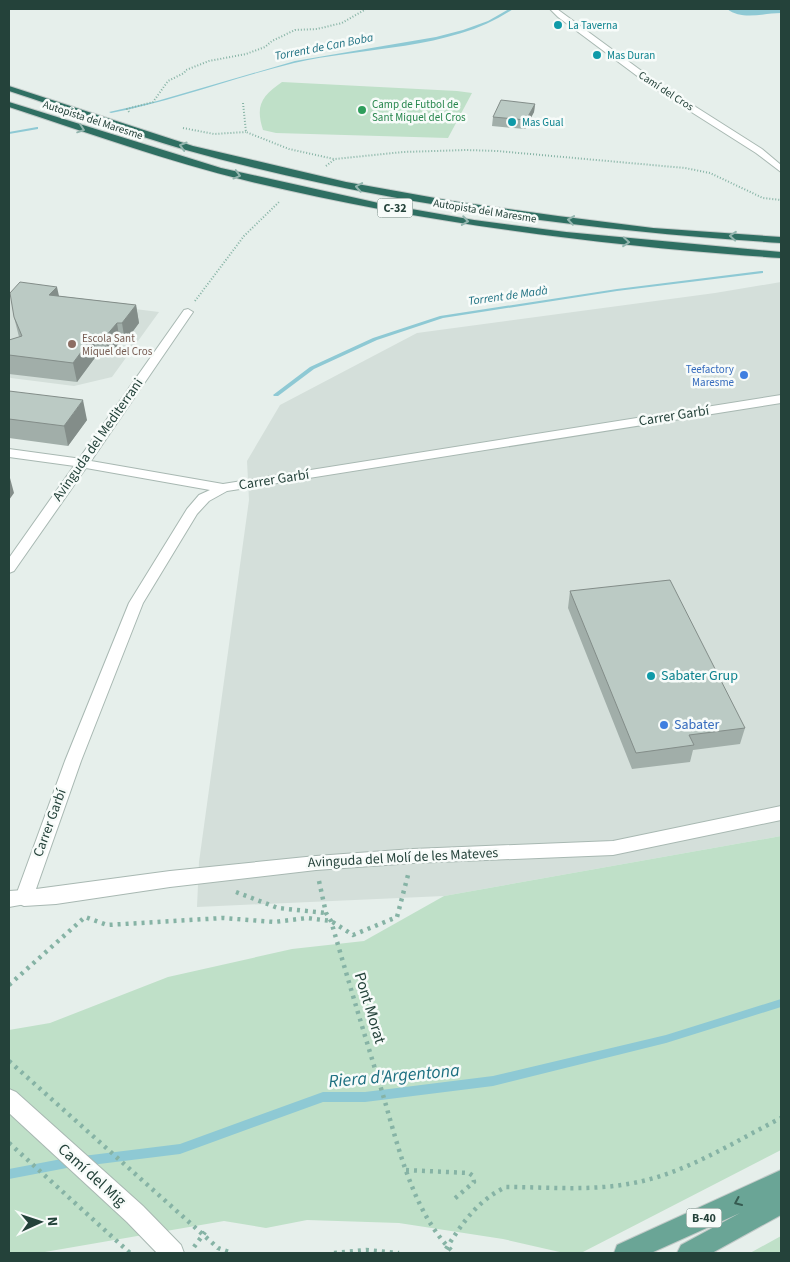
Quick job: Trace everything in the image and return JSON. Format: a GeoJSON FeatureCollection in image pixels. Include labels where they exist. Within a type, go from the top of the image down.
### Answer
{"type":"FeatureCollection","features":[{"type":"Feature","properties":{"kind":"highway","name":"Autopista del Maresme"},"geometry":{"type":"LineString","coordinates":[[9,88],[116,126],[190,148],[340,184],[468,206],[612,226],[781,240]]}},
{"type":"Feature","properties":{"kind":"highway","name":"Autopista del Maresme"},"geometry":{"type":"LineString","coordinates":[[9,104],[96,134],[173,157],[247,178],[330,196],[463,220],[610,240],[781,255]]}},
{"type":"Feature","properties":{"kind":"main road","name":"B-40"},"geometry":{"type":"LineString","coordinates":[[625,1253],[761,1192],[781,1180]]}},
{"type":"Feature","properties":{"kind":"main road","name":"B-40"},"geometry":{"type":"LineString","coordinates":[[689,1253],[781,1203]]}},
{"type":"Feature","properties":{"kind":"street","name":"Camí del Cros"},"geometry":{"type":"LineString","coordinates":[[553,9],[647,79],[759,151],[781,169]]}},
{"type":"Feature","properties":{"kind":"street","name":"Avinguda del Mediterrani"},"geometry":{"type":"LineString","coordinates":[[9,568],[188,312]]}},
{"type":"Feature","properties":{"kind":"street","name":"Carrer Garbí"},"geometry":{"type":"LineString","coordinates":[[16,898],[136,603],[192,512],[204,498],[223,488],[781,399]]}},
{"type":"Feature","properties":{"kind":"street"},"geometry":{"type":"LineString","coordinates":[[9,453],[223,488]]}},
{"type":"Feature","properties":{"kind":"street","name":"Avinguda del Molí de les Mateves"},"geometry":{"type":"LineString","coordinates":[[16,898],[56,896],[170,879],[316,863],[413,856],[613,848],[781,813]]}},
{"type":"Feature","properties":{"kind":"street","name":"Camí del Mig"},"geometry":{"type":"LineString","coordinates":[[9,1099],[135,1214],[173,1253]]}},
{"type":"Feature","properties":{"kind":"path"},"geometry":{"type":"LineString","coordinates":[[130,114],[127,110],[153,102],[168,81],[184,74],[186,70],[210,61],[246,54],[265,47],[272,41],[295,30],[317,29],[342,23],[366,9]]}},
{"type":"Feature","properties":{"kind":"path"},"geometry":{"type":"LineString","coordinates":[[243,103],[246,132]]}},
{"type":"Feature","properties":{"kind":"path"},"geometry":{"type":"LineString","coordinates":[[177,127],[219,136],[232,136],[246,132],[262,141],[296,152],[335,159],[403,152],[474,150],[675,167],[710,173],[763,198],[781,200]]}},
{"type":"Feature","properties":{"kind":"path"},"geometry":{"type":"LineString","coordinates":[[326,166],[335,159]]}},
{"type":"Feature","properties":{"kind":"path"},"geometry":{"type":"LineString","coordinates":[[188,312],[223,260],[262,216],[279,202]]}},
{"type":"Feature","properties":{"kind":"path"},"geometry":{"type":"LineString","coordinates":[[9,985],[84,917],[107,925],[223,918],[274,922],[307,918],[331,921],[353,935],[397,917],[413,856]]}},
{"type":"Feature","properties":{"kind":"path"},"geometry":{"type":"LineString","coordinates":[[316,863],[326,913],[331,921]]}},
{"type":"Feature","properties":{"kind":"path"},"geometry":{"type":"LineString","coordinates":[[236,892],[278,908],[326,913]]}},
{"type":"Feature","properties":{"kind":"path","name":"Pont Morat"},"geometry":{"type":"LineString","coordinates":[[331,921],[406,1170],[423,1212],[446,1249]]}},
{"type":"Feature","properties":{"kind":"path"},"geometry":{"type":"LineString","coordinates":[[9,1062],[218,1248],[232,1253]]}},
{"type":"Feature","properties":{"kind":"path"},"geometry":{"type":"LineString","coordinates":[[454,1253],[446,1249],[467,1216],[494,1192],[506,1187],[604,1187],[646,1180],[708,1156],[781,1118]]}},
{"type":"Feature","properties":{"kind":"path"},"geometry":{"type":"LineString","coordinates":[[9,1143],[130,1253]]}},
{"type":"Feature","properties":{"kind":"path"},"geometry":{"type":"LineString","coordinates":[[406,1170],[469,1173],[473,1176],[474,1182],[453,1200]]}},
{"type":"Feature","properties":{"kind":"path"},"geometry":{"type":"LineString","coordinates":[[189,1253],[205,1232]]}},
{"type":"Feature","properties":{"kind":"path"},"geometry":{"type":"LineString","coordinates":[[334,1253],[349,1250],[379,1249],[399,1253]]}},
{"type":"Feature","properties":{"kind":"shaded area"},"geometry":{"type":"Polygon","coordinates":[[[781,282],[781,836],[444,896],[197,907],[199,862],[249,500],[247,461],[280,405],[417,333],[715,293],[781,282]]]}},
{"type":"Feature","properties":{"kind":"shaded area","name":"Escola Sant Miquel del Cros"},"geometry":{"type":"Polygon","coordinates":[[[9,293],[159,312],[112,377],[74,386],[9,377],[9,293]]]}},
{"type":"Feature","properties":{"kind":"green space","name":"Camp de Futbol de Sant Miquel del Cros"},"geometry":{"type":"Polygon","coordinates":[[[282,82],[472,93],[448,138],[276,133],[263,130],[260,114],[262,102],[269,92],[282,82]]]}},
{"type":"Feature","properties":{"kind":"green space"},"geometry":{"type":"Polygon","coordinates":[[[781,836],[781,1150],[581,1253],[564,1253],[503,1239],[399,1223],[307,1220],[266,1228],[224,1221],[39,1253],[9,1253],[9,1030],[50,1023],[168,977],[292,949],[364,941],[444,896],[781,836]]]}},
{"type":"Feature","properties":{"kind":"green space"},"geometry":{"type":"Polygon","coordinates":[[[781,1236],[781,1253],[750,1253],[781,1236]]]}},
{"type":"Feature","properties":{"kind":"water"},"geometry":{"type":"Polygon","coordinates":[[[727,9],[781,9],[781,13],[746,16],[733,13],[727,9]]]}},
{"type":"Feature","properties":{"kind":"building"},"geometry":{"type":"Polygon","coordinates":[[[501,100],[535,104],[526,120],[493,117],[501,100]]]}},
{"type":"Feature","properties":{"kind":"building"},"geometry":{"type":"Polygon","coordinates":[[[20,282],[57,287],[49,295],[136,305],[122,323],[117,323],[105,337],[93,336],[73,363],[9,355],[9,340],[22,336],[14,317],[10,293],[20,282]]]}},
{"type":"Feature","properties":{"kind":"building"},"geometry":{"type":"Polygon","coordinates":[[[9,391],[83,400],[64,426],[9,419],[9,391]]]}},
{"type":"Feature","properties":{"kind":"building","name":"Sabater Grup"},"geometry":{"type":"Polygon","coordinates":[[[670,580],[745,728],[689,735],[694,745],[636,753],[570,591],[670,580]]]}},
{"type":"Feature","properties":{"kind":"waterway","name":"Torrent de Can Boba"},"geometry":{"type":"LineString","coordinates":[[111,112],[181,96],[295,62],[407,44],[464,31],[489,21],[511,9]]}},
{"type":"Feature","properties":{"kind":"waterway","name":"Torrent de Can Boba"},"geometry":{"type":"LineString","coordinates":[[9,133],[37,128]]}},
{"type":"Feature","properties":{"kind":"waterway","name":"Torrent de Madà"},"geometry":{"type":"LineString","coordinates":[[276,395],[312,368],[375,339],[442,317],[617,290],[761,272]]}},
{"type":"Feature","properties":{"kind":"waterway","name":"Riera d'Argentona"},"geometry":{"type":"LineString","coordinates":[[83,1161],[180,1149],[323,1097],[365,1097],[493,1081],[666,1039],[781,1003]]}},
{"type":"Feature","properties":{"kind":"waterway","name":"Riera d'Argentona"},"geometry":{"type":"LineString","coordinates":[[9,1174],[72,1162]]}},
{"type":"Feature","properties":{"kind":"place","name":"La Taverna"},"geometry":{"type":"Point","coordinates":[558,25]}},
{"type":"Feature","properties":{"kind":"place","name":"Mas Duran"},"geometry":{"type":"Point","coordinates":[597,55]}},
{"type":"Feature","properties":{"kind":"place","name":"Camp de Futbol de Sant Miquel del Cros"},"geometry":{"type":"Point","coordinates":[362,110]}},
{"type":"Feature","properties":{"kind":"place","name":"Mas Gual"},"geometry":{"type":"Point","coordinates":[512,122]}},
{"type":"Feature","properties":{"kind":"place","name":"Escola Sant Miquel del Cros"},"geometry":{"type":"Point","coordinates":[72,344]}},
{"type":"Feature","properties":{"kind":"place","name":"Teefactory Maresme"},"geometry":{"type":"Point","coordinates":[744,375]}},
{"type":"Feature","properties":{"kind":"place","name":"Sabater Grup"},"geometry":{"type":"Point","coordinates":[651,676]}},
{"type":"Feature","properties":{"kind":"place","name":"Sabater"},"geometry":{"type":"Point","coordinates":[664,725]}}]}
